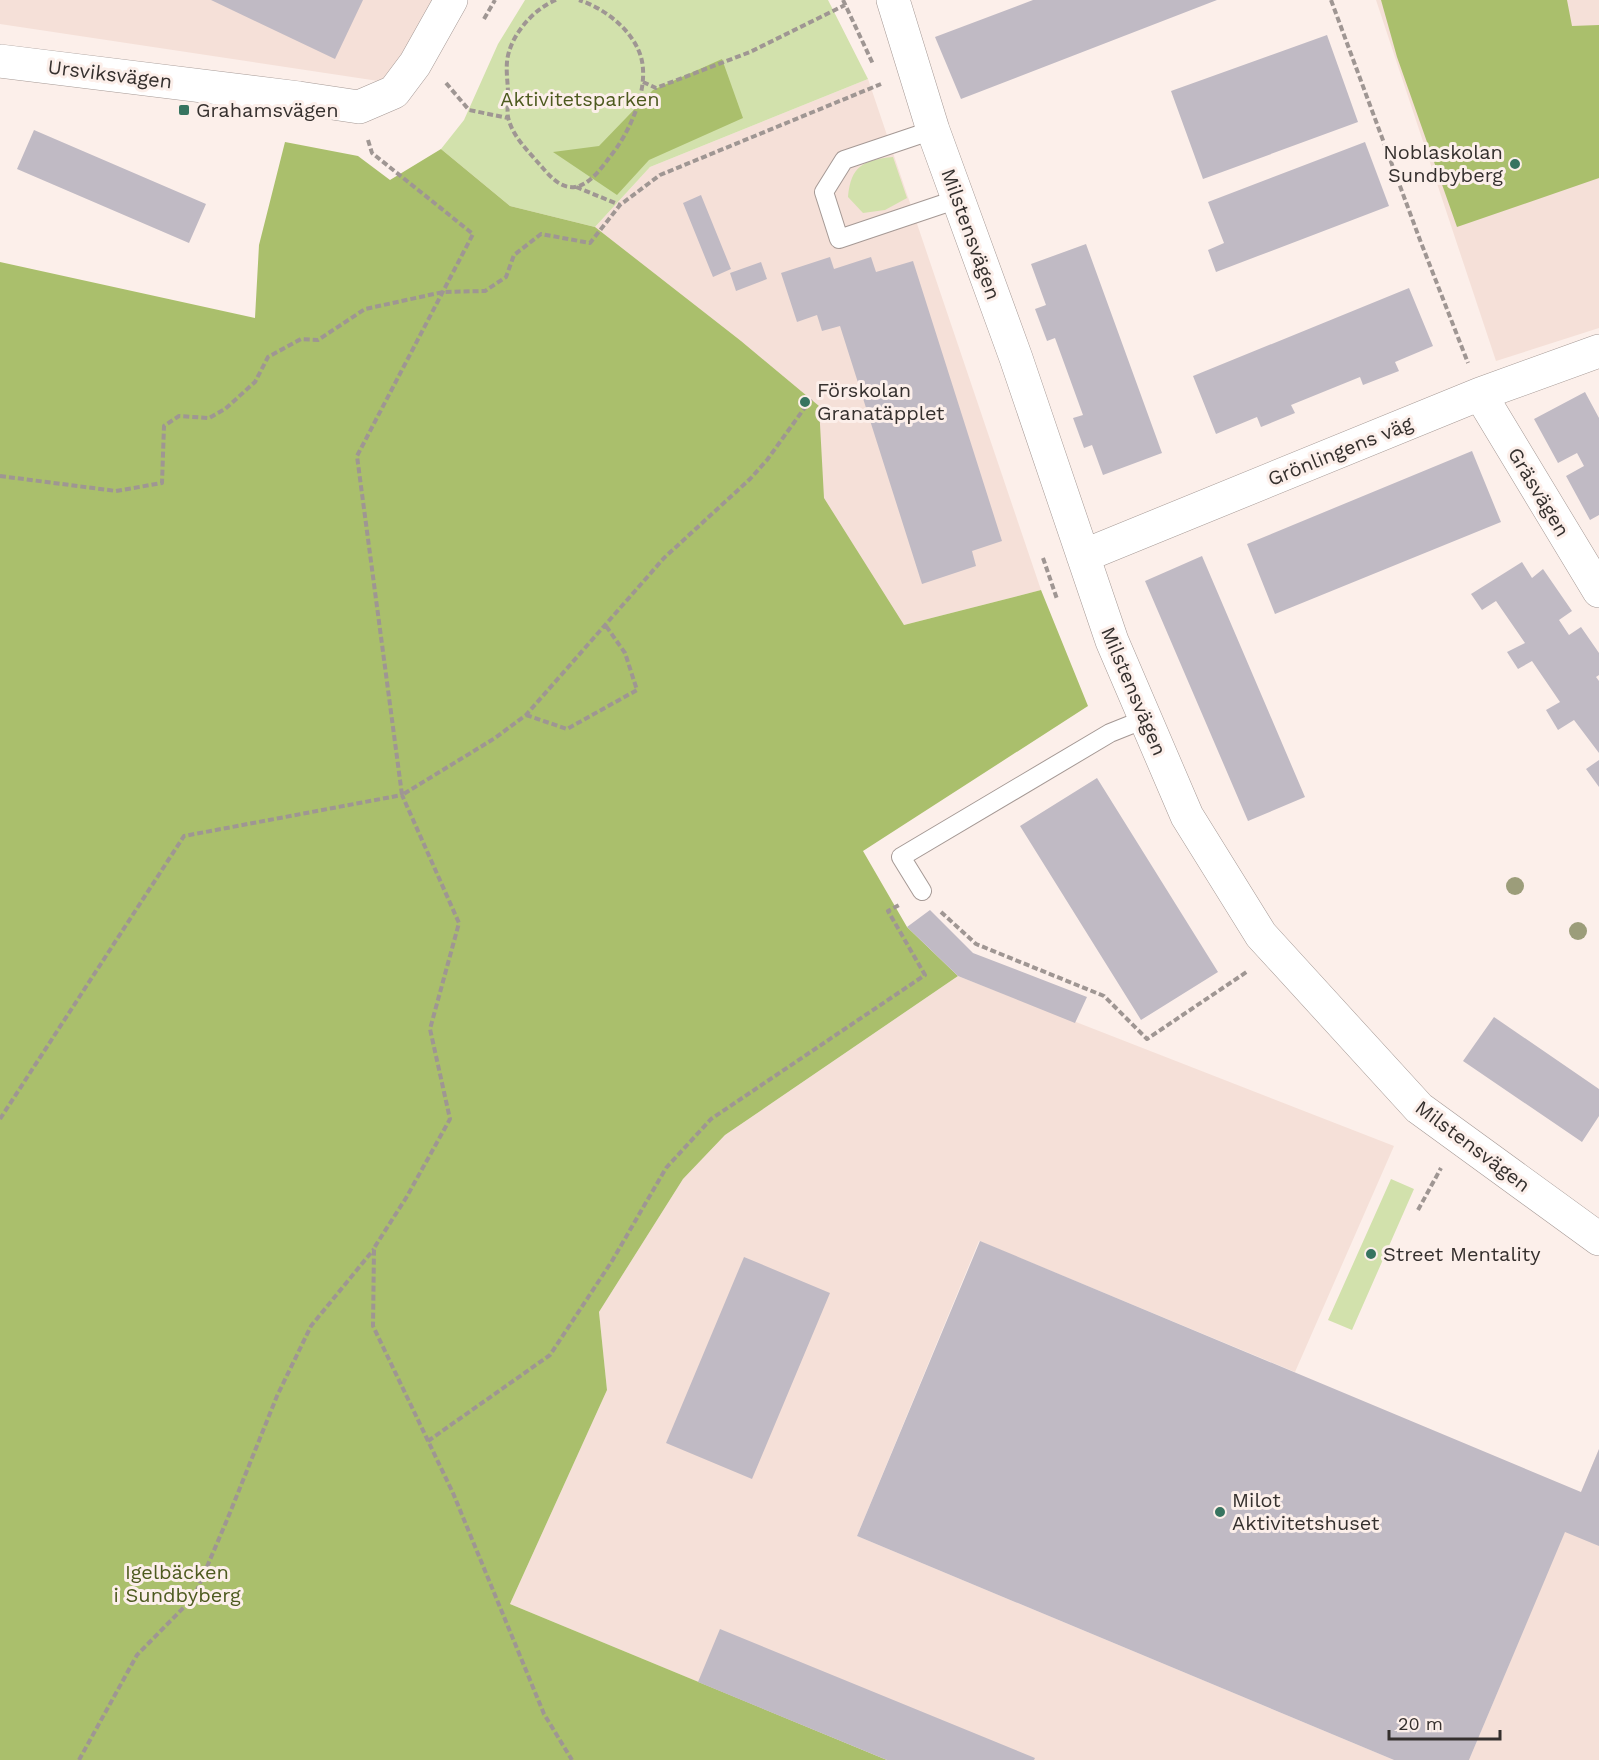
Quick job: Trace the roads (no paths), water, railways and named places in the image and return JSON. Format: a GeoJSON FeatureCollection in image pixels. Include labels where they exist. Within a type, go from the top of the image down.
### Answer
{"type":"FeatureCollection","features":[{"type":"Feature","properties":{"kind":"street","name":"Ursviksvägen"},"geometry":{"type":"LineString","coordinates":[[0,61],[299,98],[359,108],[394,92],[415,64],[451,0]]}},
{"type":"Feature","properties":{"kind":"street","name":"Milstensvägen"},"geometry":{"type":"LineString","coordinates":[[892,0],[933,130],[1016,358],[1112,641],[1187,816],[1261,935],[1419,1108],[1599,1239]]}},
{"type":"Feature","properties":{"kind":"street","name":"Grönlingens väg"},"geometry":{"type":"LineString","coordinates":[[1083,556],[1480,394],[1599,351]]}},
{"type":"Feature","properties":{"kind":"street","name":"Gräsvägen"},"geometry":{"type":"LineString","coordinates":[[1480,394],[1599,591]]}},
{"type":"Feature","properties":{"kind":"lane"},"geometry":{"type":"LineString","coordinates":[[933,130],[844,160],[824,192],[839,238],[958,200]]}},
{"type":"Feature","properties":{"kind":"lane"},"geometry":{"type":"LineString","coordinates":[[922,891],[901,857],[1110,733],[1145,719]]}},
{"type":"Feature","properties":{"kind":"place","name":"Grahamsvägen"},"geometry":{"type":"Point","coordinates":[184,110]}},
{"type":"Feature","properties":{"kind":"place","name":"Noblaskolan Sundbyberg"},"geometry":{"type":"Point","coordinates":[1515,164]}},
{"type":"Feature","properties":{"kind":"place","name":"Förskolan Granatäpplet"},"geometry":{"type":"Point","coordinates":[805,402]}},
{"type":"Feature","properties":{"kind":"place","name":"Street Mentality"},"geometry":{"type":"Point","coordinates":[1371,1254]}},
{"type":"Feature","properties":{"kind":"place","name":"Milot Aktivitetshuset"},"geometry":{"type":"Point","coordinates":[1220,1512]}},
{"type":"Feature","properties":{"kind":"park label","name":"Aktivitetsparken"},"geometry":{"type":"Point","coordinates":[580,99]}},
{"type":"Feature","properties":{"kind":"park label","name":"Igelbäcken i Sundbyberg"},"geometry":{"type":"Point","coordinates":[177,1584]}}]}
